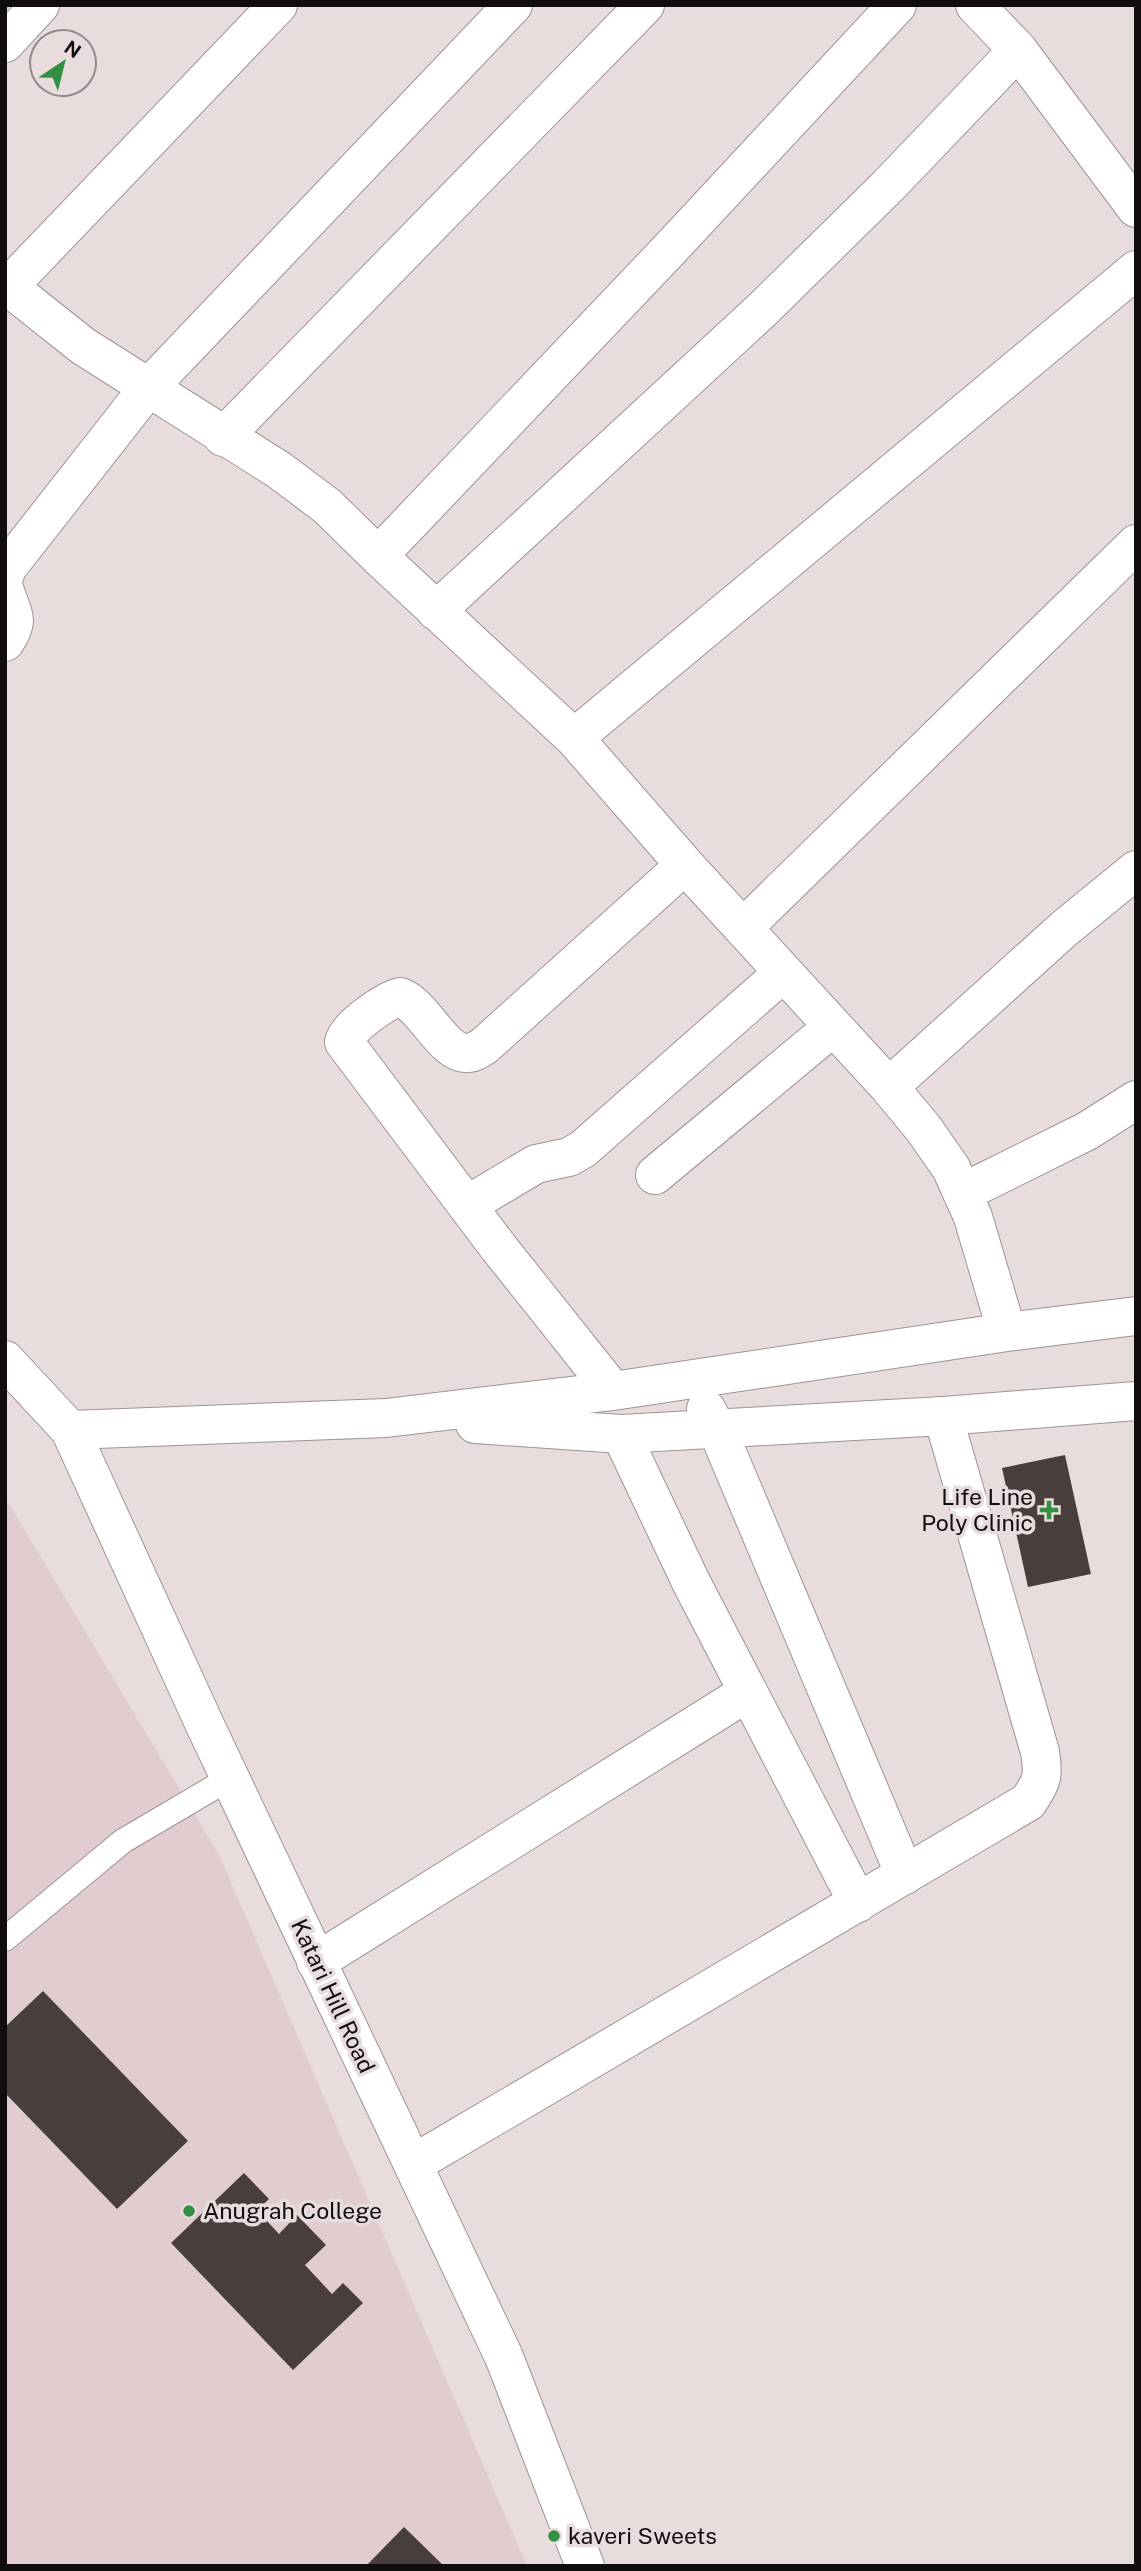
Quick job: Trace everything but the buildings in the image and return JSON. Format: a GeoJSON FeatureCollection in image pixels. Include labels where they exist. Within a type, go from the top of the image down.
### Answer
{"type":"FeatureCollection","features":[{"type":"Feature","properties":{"kind":"street"},"geometry":{"type":"LineString","coordinates":[[5,43],[40,5]]}},
{"type":"Feature","properties":{"kind":"street"},"geometry":{"type":"LineString","coordinates":[[278,5],[6,287],[83,346],[279,470],[327,506],[377,556],[575,738],[783,974],[890,1087],[923,1128],[951,1168],[973,1217],[1007,1332]]}},
{"type":"Feature","properties":{"kind":"street"},"geometry":{"type":"LineString","coordinates":[[5,574],[148,388],[513,5]]}},
{"type":"Feature","properties":{"kind":"street"},"geometry":{"type":"LineString","coordinates":[[223,437],[645,5]]}},
{"type":"Feature","properties":{"kind":"street"},"geometry":{"type":"LineString","coordinates":[[377,556],[660,260],[897,5]]}},
{"type":"Feature","properties":{"kind":"street"},"geometry":{"type":"LineString","coordinates":[[975,5],[1018,50],[1136,208]]}},
{"type":"Feature","properties":{"kind":"street"},"geometry":{"type":"LineString","coordinates":[[436,611],[763,309],[889,185],[1018,50]]}},
{"type":"Feature","properties":{"kind":"street"},"geometry":{"type":"LineString","coordinates":[[575,738],[1136,270]]}},
{"type":"Feature","properties":{"kind":"street"},"geometry":{"type":"LineString","coordinates":[[743,928],[1136,544]]}},
{"type":"Feature","properties":{"kind":"street"},"geometry":{"type":"LineString","coordinates":[[5,591],[15,615],[14,629],[5,642]]}},
{"type":"Feature","properties":{"kind":"street"},"geometry":{"type":"LineString","coordinates":[[612,1391],[344,1042],[346,1034],[390,1000],[400,997],[415,1005],[451,1047],[461,1053],[470,1053],[484,1046],[685,865]]}},
{"type":"Feature","properties":{"kind":"street"},"geometry":{"type":"LineString","coordinates":[[890,1087],[1065,928],[1136,870]]}},
{"type":"Feature","properties":{"kind":"street"},"geometry":{"type":"LineString","coordinates":[[467,1205],[536,1164],[569,1157],[583,1149],[783,974]]}},
{"type":"Feature","properties":{"kind":"street"},"geometry":{"type":"LineString","coordinates":[[655,1175],[833,1027]]}},
{"type":"Feature","properties":{"kind":"street"},"geometry":{"type":"LineString","coordinates":[[962,1193],[1087,1131],[1136,1100]]}},
{"type":"Feature","properties":{"kind":"street"},"geometry":{"type":"LineString","coordinates":[[70,1430],[386,1418],[612,1391],[1007,1332],[1136,1316]]}},
{"type":"Feature","properties":{"kind":"street","name":"Katari Hill Road"},"geometry":{"type":"LineString","coordinates":[[5,1360],[70,1430],[316,1962],[504,2357],[585,2566]]}},
{"type":"Feature","properties":{"kind":"street"},"geometry":{"type":"LineString","coordinates":[[690,1379],[717,1429],[905,1875]]}},
{"type":"Feature","properties":{"kind":"street"},"geometry":{"type":"LineString","coordinates":[[386,1418],[621,1434],[943,1416],[1136,1401]]}},
{"type":"Feature","properties":{"kind":"street"},"geometry":{"type":"LineString","coordinates":[[413,2164],[1028,1802],[1044,1773],[1040,1752],[943,1416]]}},
{"type":"Feature","properties":{"kind":"street"},"geometry":{"type":"LineString","coordinates":[[621,1434],[691,1582],[858,1903]]}},
{"type":"Feature","properties":{"kind":"street"},"geometry":{"type":"LineString","coordinates":[[316,1962],[748,1692]]}},
{"type":"Feature","properties":{"kind":"lane"},"geometry":{"type":"LineString","coordinates":[[5,1939],[123,1841],[230,1778]]}},
{"type":"Feature","properties":{"kind":"shaded area","name":"Anugrah College"},"geometry":{"type":"Polygon","coordinates":[[[5,1497],[220,1857],[527,2566],[5,2566],[5,1497]]]}},
{"type":"Feature","properties":{"kind":"place","name":"Life Line Poly Clinic"},"geometry":{"type":"Point","coordinates":[1049,1510]}},
{"type":"Feature","properties":{"kind":"place","name":"Anugrah College"},"geometry":{"type":"Point","coordinates":[189,2211]}},
{"type":"Feature","properties":{"kind":"place","name":"kaveri Sweets"},"geometry":{"type":"Point","coordinates":[554,2536]}}]}
